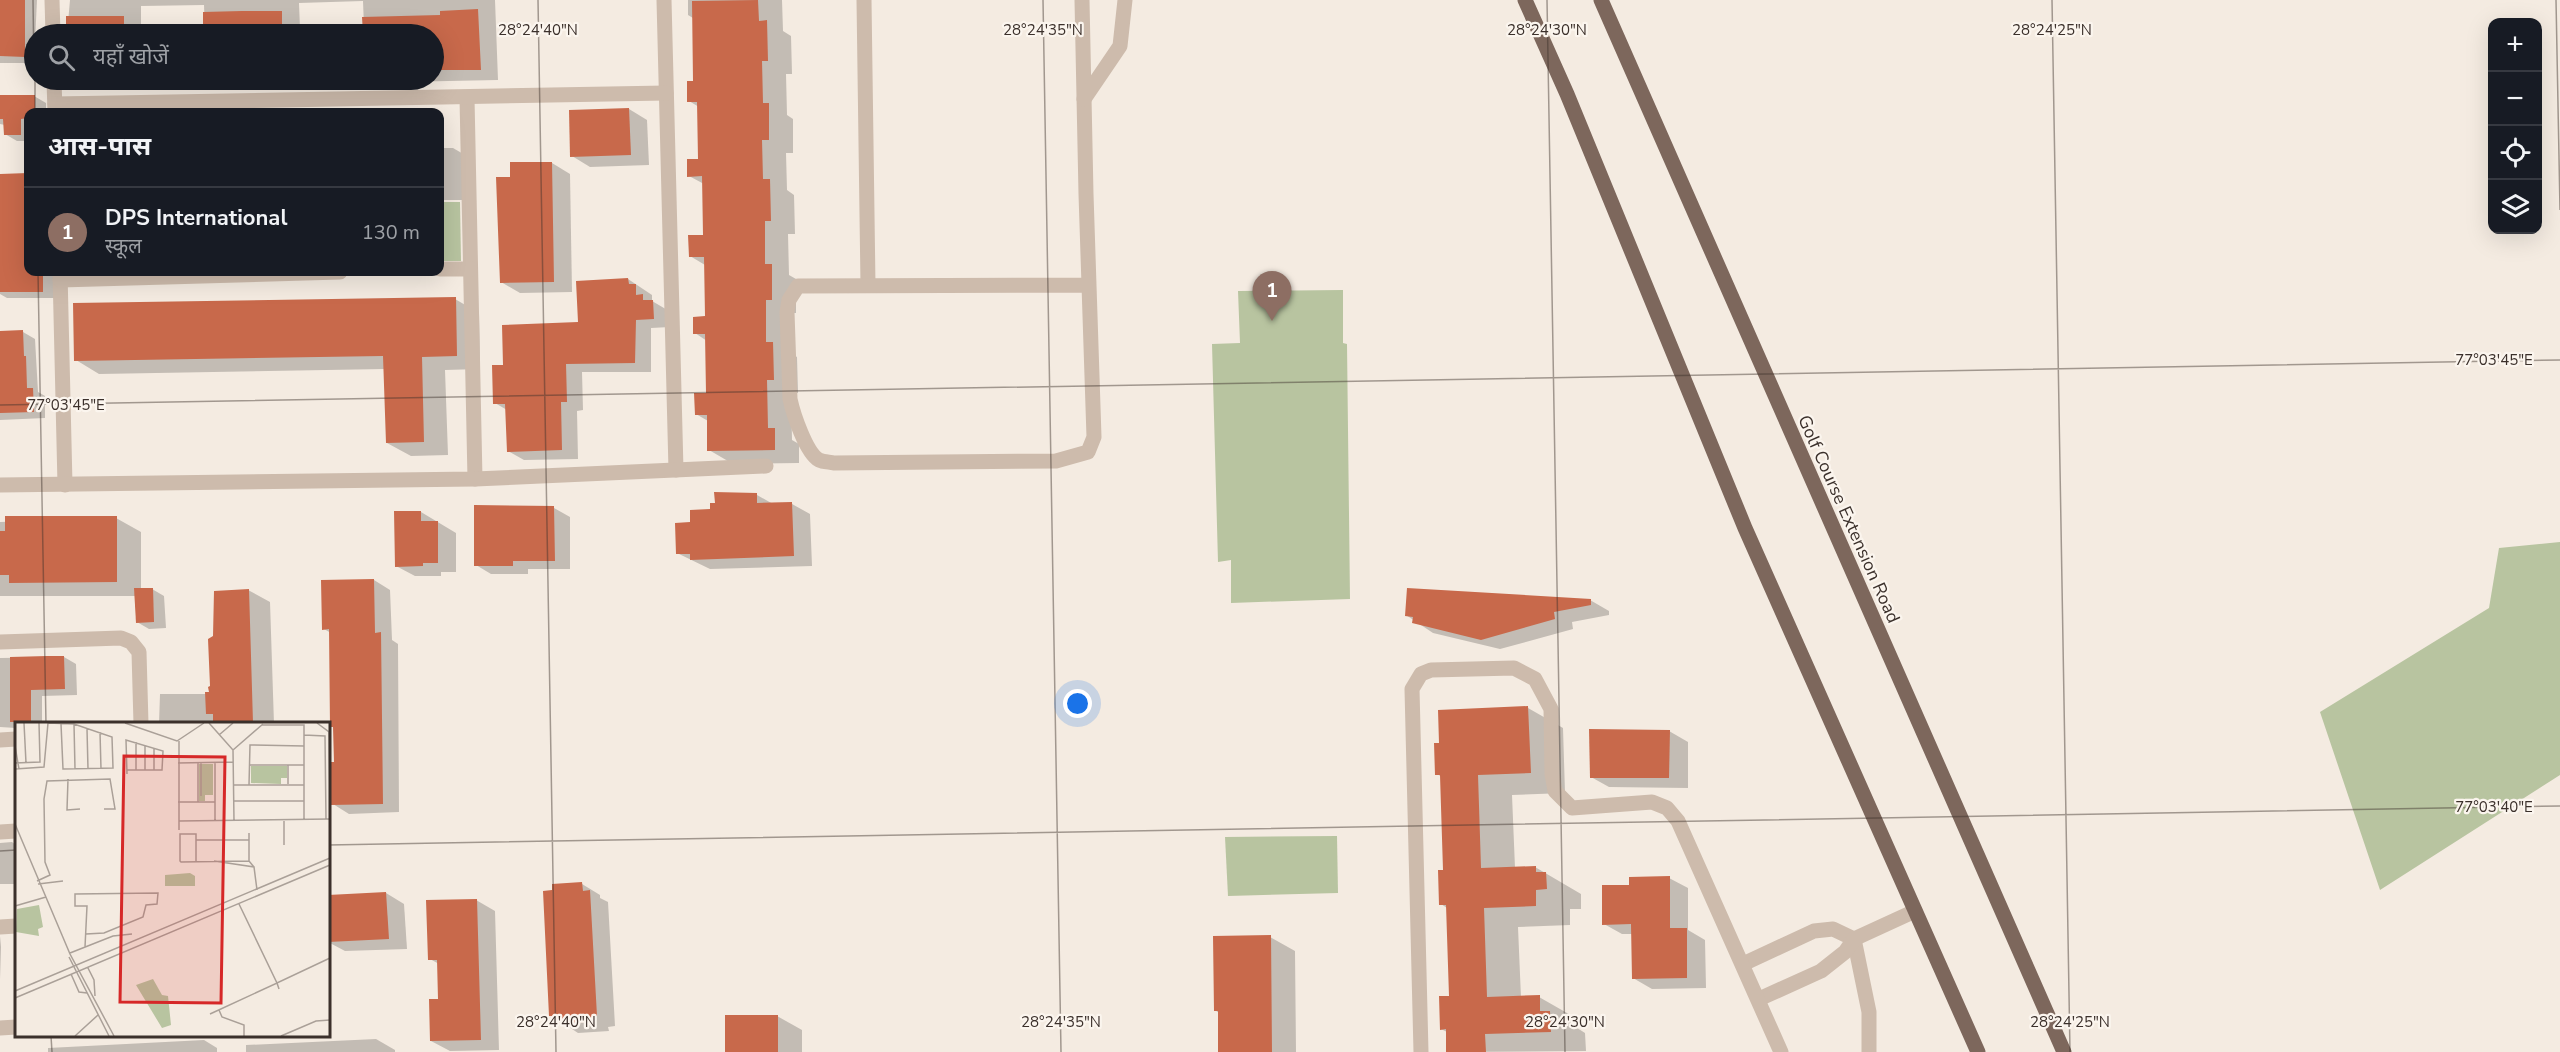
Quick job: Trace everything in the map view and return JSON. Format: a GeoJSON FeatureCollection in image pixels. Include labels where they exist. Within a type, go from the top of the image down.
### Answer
{"type":"FeatureCollection","features":[{"type":"Feature","properties":{"kind":"main road"},"geometry":{"type":"LineString","coordinates":[[1525,0],[1576,116],[1745,528],[1978,1052]]}},
{"type":"Feature","properties":{"kind":"main road","name":"Golf Course Extension Road"},"geometry":{"type":"LineString","coordinates":[[1601,0],[2064,1052]]}},
{"type":"Feature","properties":{"kind":"street"},"geometry":{"type":"LineString","coordinates":[[52,0],[53,24]]}},
{"type":"Feature","properties":{"kind":"street"},"geometry":{"type":"LineString","coordinates":[[664,0],[676,470]]}},
{"type":"Feature","properties":{"kind":"street"},"geometry":{"type":"LineString","coordinates":[[864,0],[868,285]]}},
{"type":"Feature","properties":{"kind":"street"},"geometry":{"type":"LineString","coordinates":[[1082,0],[1094,437],[1088,452],[1056,461],[1034,462],[834,463],[819,460],[811,452],[792,410],[787,312],[789,300],[798,286],[1089,285]]}},
{"type":"Feature","properties":{"kind":"street"},"geometry":{"type":"LineString","coordinates":[[1084,99],[1103,75],[1120,46],[1125,0]]}},
{"type":"Feature","properties":{"kind":"street"},"geometry":{"type":"LineString","coordinates":[[54,90],[55,108],[666,93]]}},
{"type":"Feature","properties":{"kind":"street"},"geometry":{"type":"LineString","coordinates":[[467,98],[475,479]]}},
{"type":"Feature","properties":{"kind":"street"},"geometry":{"type":"LineString","coordinates":[[444,269],[470,269]]}},
{"type":"Feature","properties":{"kind":"street"},"geometry":{"type":"LineString","coordinates":[[60,276],[65,485]]}},
{"type":"Feature","properties":{"kind":"street"},"geometry":{"type":"LineString","coordinates":[[0,485],[475,479],[765,466]]}},
{"type":"Feature","properties":{"kind":"street"},"geometry":{"type":"LineString","coordinates":[[0,642],[121,638],[131,642],[140,652],[141,722]]}},
{"type":"Feature","properties":{"kind":"street"},"geometry":{"type":"LineString","coordinates":[[1421,1052],[1412,689],[1421,674],[1431,670],[1514,668],[1536,679],[1551,709],[1554,791],[1572,808],[1652,802],[1667,808],[1678,821],[1781,1052]]}},
{"type":"Feature","properties":{"kind":"street"},"geometry":{"type":"LineString","coordinates":[[0,740],[15,739]]}},
{"type":"Feature","properties":{"kind":"street"},"geometry":{"type":"LineString","coordinates":[[0,832],[15,831]]}},
{"type":"Feature","properties":{"kind":"street"},"geometry":{"type":"LineString","coordinates":[[1759,999],[1821,971],[1845,952],[1854,939],[1915,911]]}},
{"type":"Feature","properties":{"kind":"street"},"geometry":{"type":"LineString","coordinates":[[0,927],[15,926]]}},
{"type":"Feature","properties":{"kind":"street"},"geometry":{"type":"LineString","coordinates":[[1743,964],[1814,932],[1833,929],[1854,939]]}},
{"type":"Feature","properties":{"kind":"street"},"geometry":{"type":"LineString","coordinates":[[1854,939],[1869,1012],[1869,1052]]}},
{"type":"Feature","properties":{"kind":"street"},"geometry":{"type":"LineString","coordinates":[[0,1028],[15,1027]]}},
{"type":"Feature","properties":{"kind":"green space"},"geometry":{"type":"Polygon","coordinates":[[[444,202],[460,202],[461,261],[444,261],[444,202]]]}},
{"type":"Feature","properties":{"kind":"green space"},"geometry":{"type":"Polygon","coordinates":[[[1343,290],[1343,343],[1347,344],[1350,599],[1231,603],[1231,560],[1218,562],[1212,344],[1240,343],[1238,291],[1343,290]]]}},
{"type":"Feature","properties":{"kind":"green space"},"geometry":{"type":"Polygon","coordinates":[[[2560,542],[2560,775],[2380,890],[2320,712],[2489,608],[2499,548],[2560,542]]]}},
{"type":"Feature","properties":{"kind":"green space"},"geometry":{"type":"Polygon","coordinates":[[[1337,836],[1338,893],[1228,896],[1225,837],[1337,836]]]}},
{"type":"Feature","properties":{"kind":"building"},"geometry":{"type":"Polygon","coordinates":[[[0,0],[25,0],[24,57],[0,56],[0,0]]]}},
{"type":"Feature","properties":{"kind":"building"},"geometry":{"type":"Polygon","coordinates":[[[758,0],[759,21],[767,20],[768,61],[762,61],[763,103],[769,103],[769,140],[762,140],[763,179],[770,179],[771,221],[765,221],[765,264],[772,264],[772,300],[766,300],[766,342],[773,342],[774,380],[767,380],[768,428],[775,428],[775,450],[707,451],[707,415],[695,415],[694,393],[706,393],[705,334],[693,334],[693,317],[705,316],[704,257],[689,257],[688,235],[703,235],[702,176],[687,177],[687,159],[698,159],[697,102],[687,102],[687,81],[693,81],[692,1],[758,0]]]}},
{"type":"Feature","properties":{"kind":"building"},"geometry":{"type":"Polygon","coordinates":[[[478,9],[481,70],[444,70],[444,24],[362,24],[362,17],[440,15],[440,11],[478,9]]]}},
{"type":"Feature","properties":{"kind":"building"},"geometry":{"type":"Polygon","coordinates":[[[282,11],[282,24],[203,24],[203,12],[282,11]]]}},
{"type":"Feature","properties":{"kind":"building"},"geometry":{"type":"Polygon","coordinates":[[[66,16],[124,16],[124,24],[66,24],[66,16]]]}},
{"type":"Feature","properties":{"kind":"building"},"geometry":{"type":"Polygon","coordinates":[[[0,95],[35,95],[35,108],[24,108],[21,135],[4,135],[3,119],[0,119],[0,95]]]}},
{"type":"Feature","properties":{"kind":"building"},"geometry":{"type":"Polygon","coordinates":[[[629,108],[631,155],[570,157],[569,110],[629,108]]]}},
{"type":"Feature","properties":{"kind":"building"},"geometry":{"type":"Polygon","coordinates":[[[510,162],[552,162],[554,282],[500,283],[496,177],[510,177],[510,162]]]}},
{"type":"Feature","properties":{"kind":"building"},"geometry":{"type":"Polygon","coordinates":[[[24,173],[24,276],[43,276],[43,292],[0,292],[0,174],[24,173]]]}},
{"type":"Feature","properties":{"kind":"building"},"geometry":{"type":"Polygon","coordinates":[[[628,278],[629,284],[636,284],[636,295],[643,294],[643,300],[653,300],[654,319],[636,320],[635,363],[566,364],[567,402],[561,402],[562,450],[507,452],[505,404],[493,404],[492,365],[503,365],[502,325],[578,322],[576,281],[628,278]]]}},
{"type":"Feature","properties":{"kind":"building"},"geometry":{"type":"Polygon","coordinates":[[[456,297],[457,356],[422,357],[424,442],[386,443],[383,356],[74,361],[73,303],[456,297]]]}},
{"type":"Feature","properties":{"kind":"building"},"geometry":{"type":"Polygon","coordinates":[[[23,330],[27,388],[33,388],[34,412],[0,413],[0,331],[23,330]]]}},
{"type":"Feature","properties":{"kind":"building"},"geometry":{"type":"Polygon","coordinates":[[[714,492],[757,493],[757,503],[792,502],[794,556],[690,560],[690,554],[676,554],[675,523],[690,522],[690,510],[710,509],[710,503],[715,503],[714,492]]]}},
{"type":"Feature","properties":{"kind":"building"},"geometry":{"type":"Polygon","coordinates":[[[474,505],[554,506],[555,561],[513,561],[513,566],[474,566],[474,505]]]}},
{"type":"Feature","properties":{"kind":"building"},"geometry":{"type":"Polygon","coordinates":[[[394,511],[421,511],[421,521],[438,521],[438,563],[395,567],[394,511]]]}},
{"type":"Feature","properties":{"kind":"building"},"geometry":{"type":"Polygon","coordinates":[[[5,516],[117,516],[117,582],[9,583],[9,575],[0,575],[0,531],[5,531],[5,516]]]}},
{"type":"Feature","properties":{"kind":"building"},"geometry":{"type":"Polygon","coordinates":[[[374,579],[375,633],[381,632],[383,804],[331,805],[330,762],[334,762],[333,727],[330,727],[329,629],[322,630],[321,580],[374,579]]]}},
{"type":"Feature","properties":{"kind":"building"},"geometry":{"type":"Polygon","coordinates":[[[134,588],[153,588],[154,622],[136,623],[134,588]]]}},
{"type":"Feature","properties":{"kind":"building"},"geometry":{"type":"Polygon","coordinates":[[[1407,588],[1591,599],[1591,605],[1554,612],[1555,619],[1481,640],[1412,623],[1413,617],[1405,616],[1407,588]]]}},
{"type":"Feature","properties":{"kind":"building"},"geometry":{"type":"Polygon","coordinates":[[[249,589],[253,722],[213,722],[213,714],[206,714],[205,692],[209,692],[208,687],[210,686],[208,639],[213,636],[214,591],[249,589]]]}},
{"type":"Feature","properties":{"kind":"building"},"geometry":{"type":"Polygon","coordinates":[[[64,656],[65,689],[31,690],[31,722],[10,722],[10,657],[64,656]]]}},
{"type":"Feature","properties":{"kind":"building"},"geometry":{"type":"Polygon","coordinates":[[[1528,706],[1531,773],[1478,775],[1481,868],[1536,866],[1536,872],[1546,872],[1547,889],[1536,890],[1536,906],[1484,908],[1487,997],[1540,995],[1540,1011],[1550,1011],[1551,1032],[1485,1034],[1486,1052],[1446,1052],[1446,1029],[1440,1030],[1439,996],[1449,996],[1446,905],[1439,905],[1438,870],[1443,870],[1440,775],[1435,775],[1434,743],[1439,743],[1438,710],[1528,706]]]}},
{"type":"Feature","properties":{"kind":"building"},"geometry":{"type":"Polygon","coordinates":[[[1589,729],[1670,730],[1669,778],[1590,778],[1589,729]]]}},
{"type":"Feature","properties":{"kind":"building"},"geometry":{"type":"Polygon","coordinates":[[[1670,876],[1670,928],[1687,928],[1687,978],[1632,979],[1631,924],[1602,925],[1602,885],[1629,885],[1629,877],[1670,876]]]}},
{"type":"Feature","properties":{"kind":"building"},"geometry":{"type":"Polygon","coordinates":[[[582,882],[583,891],[590,890],[597,1016],[591,1017],[591,1022],[558,1023],[557,1016],[549,1016],[543,891],[552,890],[552,884],[582,882]]]}},
{"type":"Feature","properties":{"kind":"building"},"geometry":{"type":"Polygon","coordinates":[[[386,892],[389,939],[330,942],[330,895],[386,892]]]}},
{"type":"Feature","properties":{"kind":"building"},"geometry":{"type":"Polygon","coordinates":[[[477,899],[481,1040],[430,1041],[429,999],[438,999],[437,960],[428,960],[426,900],[477,899]]]}},
{"type":"Feature","properties":{"kind":"building"},"geometry":{"type":"Polygon","coordinates":[[[1271,935],[1272,1052],[1218,1052],[1218,1011],[1214,1011],[1213,936],[1271,935]]]}},
{"type":"Feature","properties":{"kind":"building"},"geometry":{"type":"Polygon","coordinates":[[[725,1015],[778,1015],[778,1052],[725,1052],[725,1015]]]}},
{"type":"Feature","properties":{"kind":"place","name":"DPS International"},"geometry":{"type":"Point","coordinates":[1272,321]}}]}
